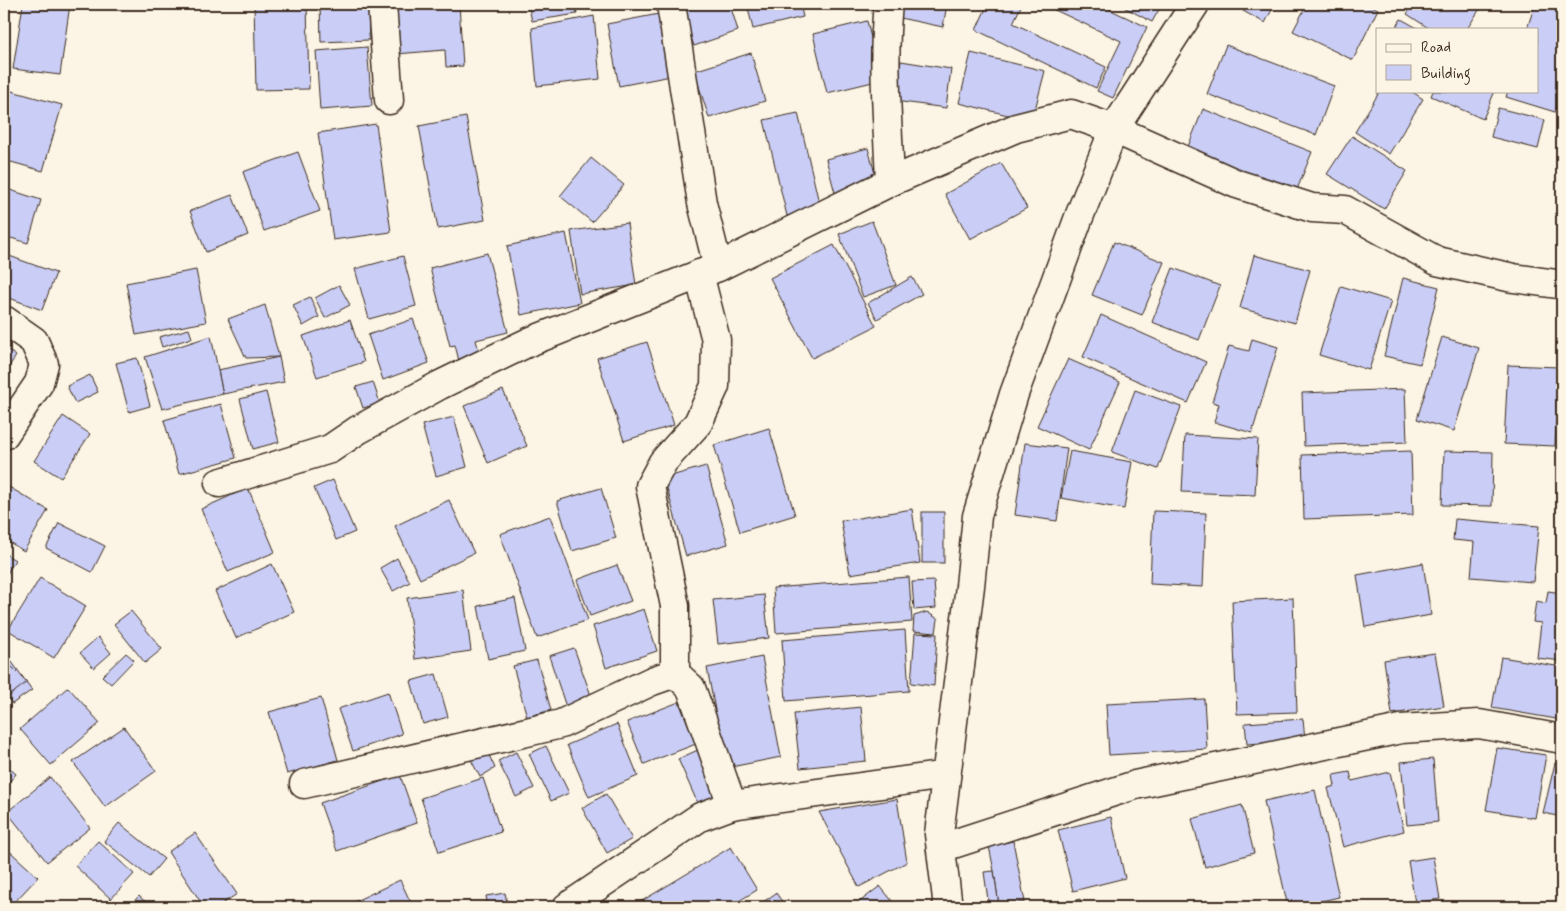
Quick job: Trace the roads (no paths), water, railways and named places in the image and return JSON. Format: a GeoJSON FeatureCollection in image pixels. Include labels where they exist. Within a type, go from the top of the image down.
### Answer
{"type":"FeatureCollection","features":[{"type":"Feature","properties":{"kind":"street"},"geometry":{"type":"LineString","coordinates":[[382,4],[389,100]]}},
{"type":"Feature","properties":{"kind":"street"},"geometry":{"type":"LineString","coordinates":[[672,4],[702,203],[716,340],[715,386],[698,423],[663,462],[650,486],[675,606],[674,673],[691,688],[732,805]]}},
{"type":"Feature","properties":{"kind":"street"},"geometry":{"type":"LineString","coordinates":[[888,4],[886,19],[886,83],[890,182]]}},
{"type":"Feature","properties":{"kind":"street"},"geometry":{"type":"LineString","coordinates":[[948,907],[940,834],[977,516],[1014,394],[1114,128],[1195,4]]}},
{"type":"Feature","properties":{"kind":"street"},"geometry":{"type":"LineString","coordinates":[[219,483],[330,449],[358,430],[440,385],[529,342],[709,270],[890,182],[1016,128],[1072,114],[1114,128],[1237,184],[1312,208],[1345,210],[1437,260],[1513,278],[1557,284]]}},
{"type":"Feature","properties":{"kind":"street"},"geometry":{"type":"LineString","coordinates":[[4,320],[34,341],[44,364],[39,383],[4,435]]}},
{"type":"Feature","properties":{"kind":"street"},"geometry":{"type":"LineString","coordinates":[[304,784],[561,724],[652,681],[674,673]]}},
{"type":"Feature","properties":{"kind":"street"},"geometry":{"type":"LineString","coordinates":[[941,848],[1135,785],[1402,729],[1479,724],[1562,739]]}},
{"type":"Feature","properties":{"kind":"street"},"geometry":{"type":"LineString","coordinates":[[567,907],[700,817],[732,805],[946,775]]}}]}
